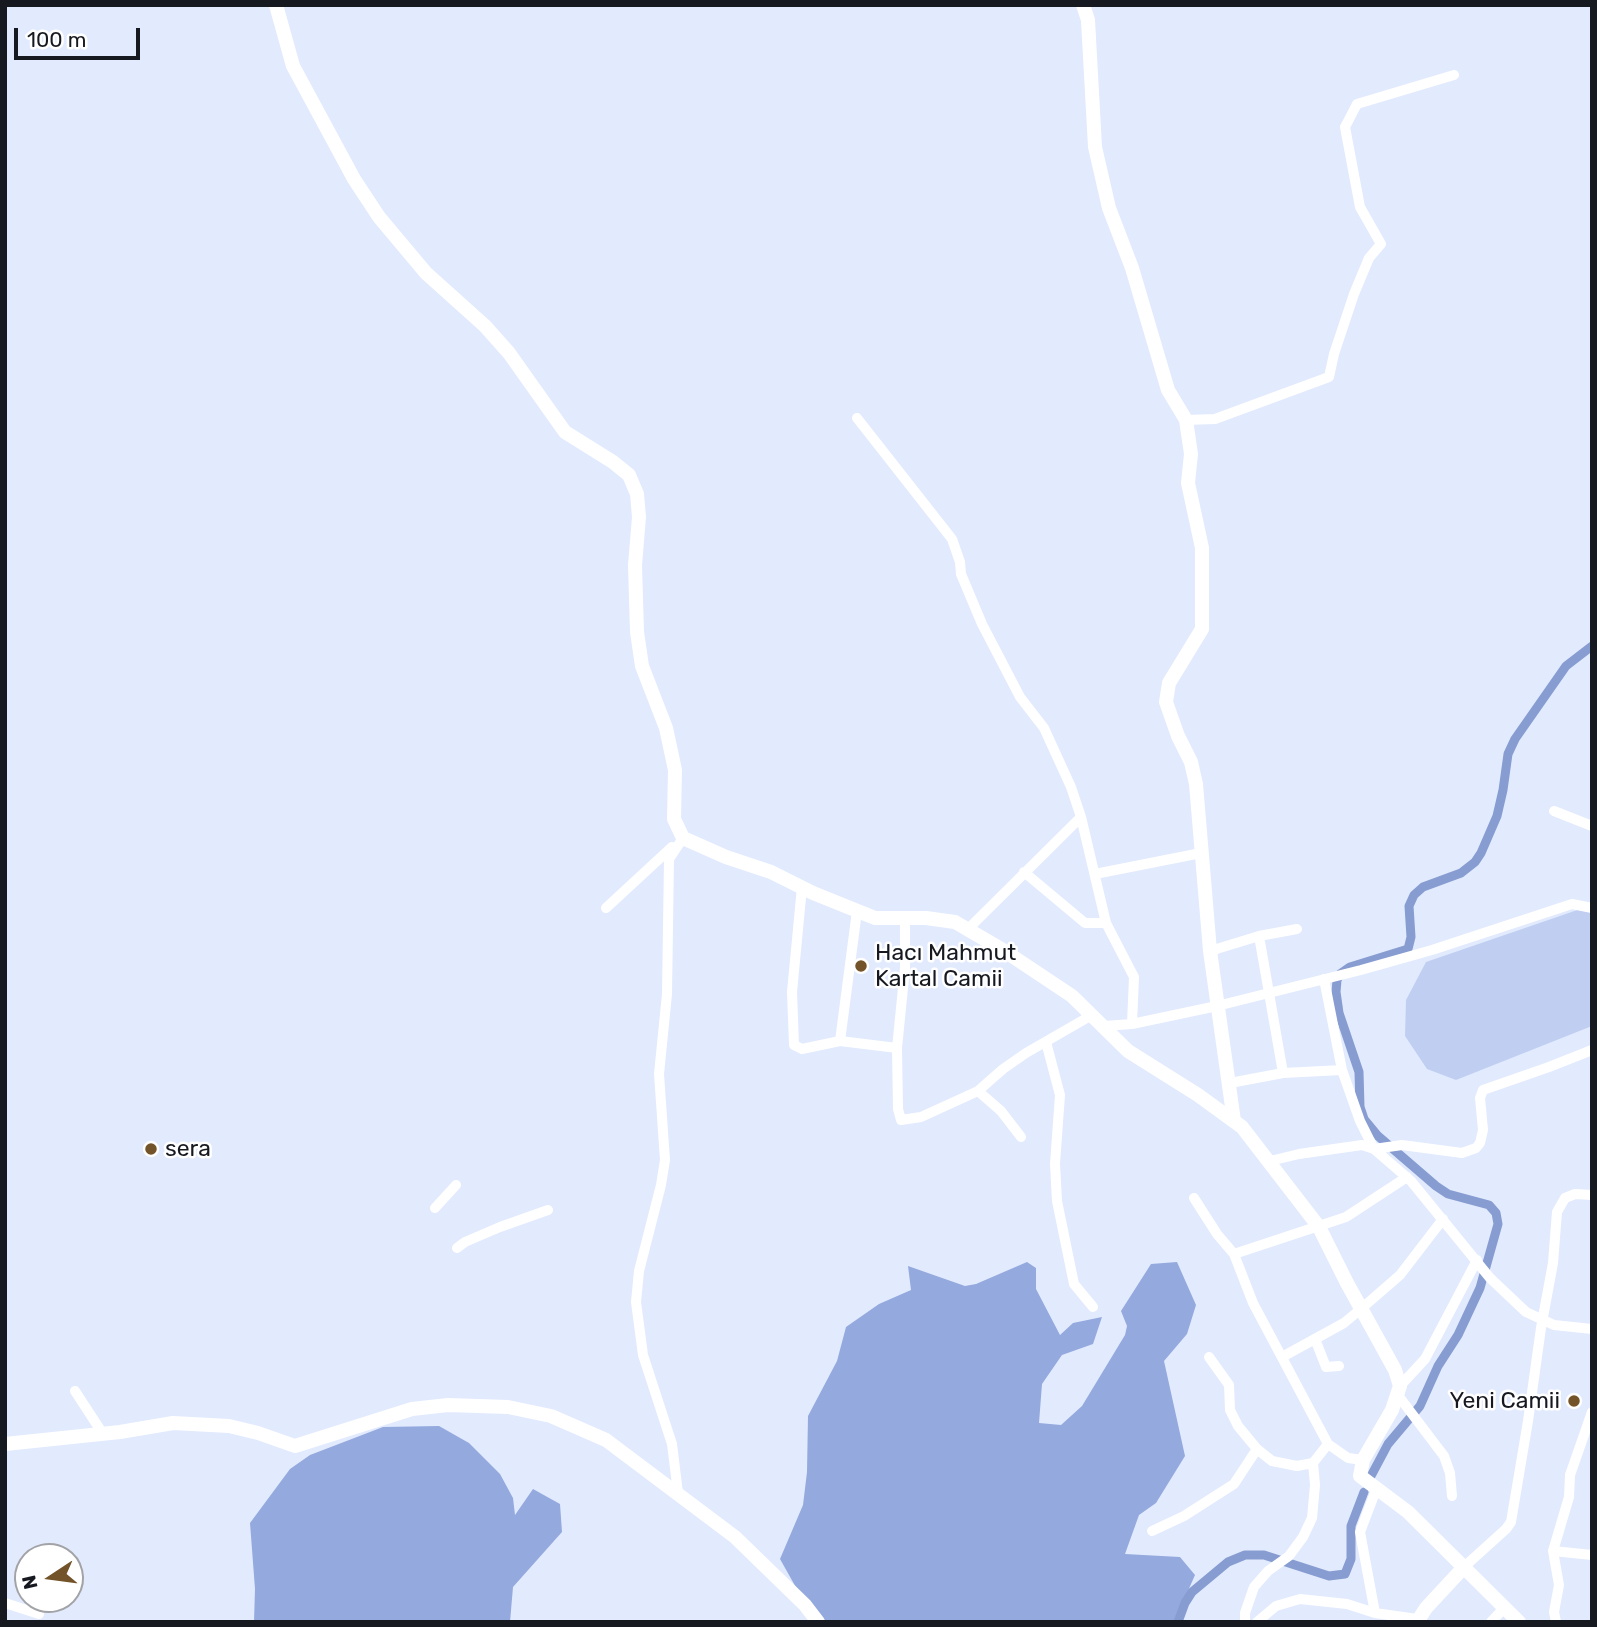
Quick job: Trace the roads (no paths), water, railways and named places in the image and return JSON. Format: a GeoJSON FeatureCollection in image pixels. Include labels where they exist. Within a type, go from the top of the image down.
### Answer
{"type":"FeatureCollection","features":[{"type":"Feature","properties":{"kind":"street"},"geometry":{"type":"LineString","coordinates":[[276,5],[293,66],[354,179],[380,217],[426,273],[501,344],[565,432],[629,475],[637,494],[639,517],[635,565],[637,632],[642,666],[666,728],[675,770],[674,818],[683,838],[726,857],[771,872],[875,918],[955,922],[1072,996],[1128,1051],[1242,1127],[1319,1227],[1391,1360],[1399,1390],[1444,1456],[1450,1473],[1452,1496]]}},
{"type":"Feature","properties":{"kind":"street"},"geometry":{"type":"LineString","coordinates":[[1083,5],[1088,20],[1095,147],[1109,208],[1132,268],[1168,390],[1186,420],[1191,454],[1188,483],[1202,548],[1202,629],[1169,682],[1166,702],[1194,773],[1210,951],[1234,1121]]}},
{"type":"Feature","properties":{"kind":"street"},"geometry":{"type":"LineString","coordinates":[[1186,420],[1215,419],[1329,377],[1354,294],[1369,258],[1381,243],[1360,207],[1345,127],[1357,104],[1454,75]]}},
{"type":"Feature","properties":{"kind":"street"},"geometry":{"type":"LineString","coordinates":[[857,418],[952,539],[961,574],[982,624],[1020,697],[1044,728],[1071,787],[1081,817],[1106,923],[1134,977],[1132,1024]]}},
{"type":"Feature","properties":{"kind":"street"},"geometry":{"type":"LineString","coordinates":[[1554,811],[1592,826]]}},
{"type":"Feature","properties":{"kind":"street"},"geometry":{"type":"LineString","coordinates":[[968,929],[1081,817]]}},
{"type":"Feature","properties":{"kind":"street"},"geometry":{"type":"LineString","coordinates":[[606,908],[683,838]]}},
{"type":"Feature","properties":{"kind":"street"},"geometry":{"type":"LineString","coordinates":[[678,1493],[672,1444],[643,1355],[636,1302],[639,1271],[665,1160],[659,1074],[667,994],[669,859],[683,838]]}},
{"type":"Feature","properties":{"kind":"street"},"geometry":{"type":"LineString","coordinates":[[1095,874],[1201,853]]}},
{"type":"Feature","properties":{"kind":"street"},"geometry":{"type":"LineString","coordinates":[[1024,872],[1086,923],[1106,923]]}},
{"type":"Feature","properties":{"kind":"street"},"geometry":{"type":"LineString","coordinates":[[802,887],[792,992],[794,1045],[803,1049],[840,1041],[897,1048]]}},
{"type":"Feature","properties":{"kind":"street"},"geometry":{"type":"LineString","coordinates":[[1104,1026],[1132,1024],[1217,1006],[1361,970],[1432,950],[1572,904],[1592,908]]}},
{"type":"Feature","properties":{"kind":"street"},"geometry":{"type":"LineString","coordinates":[[840,1041],[857,911]]}},
{"type":"Feature","properties":{"kind":"street"},"geometry":{"type":"LineString","coordinates":[[905,918],[905,968],[897,1048],[898,1109],[901,1120],[921,1118],[978,1091],[1003,1069],[1092,1015]]}},
{"type":"Feature","properties":{"kind":"street"},"geometry":{"type":"LineString","coordinates":[[1210,951],[1259,936],[1297,929]]}},
{"type":"Feature","properties":{"kind":"street"},"geometry":{"type":"LineString","coordinates":[[1259,936],[1283,1073]]}},
{"type":"Feature","properties":{"kind":"street"},"geometry":{"type":"LineString","coordinates":[[1324,979],[1342,1070],[1360,1121],[1374,1149]]}},
{"type":"Feature","properties":{"kind":"street"},"geometry":{"type":"LineString","coordinates":[[1046,1042],[1060,1095],[1055,1164],[1057,1201],[1074,1284],[1093,1307]]}},
{"type":"Feature","properties":{"kind":"street"},"geometry":{"type":"LineString","coordinates":[[1374,1149],[1402,1145],[1462,1153],[1476,1148],[1483,1130],[1480,1098],[1483,1090],[1592,1050]]}},
{"type":"Feature","properties":{"kind":"street"},"geometry":{"type":"LineString","coordinates":[[1230,1083],[1283,1073],[1342,1070]]}},
{"type":"Feature","properties":{"kind":"street"},"geometry":{"type":"LineString","coordinates":[[978,1091],[1001,1111],[1020,1137]]}},
{"type":"Feature","properties":{"kind":"street"},"geometry":{"type":"LineString","coordinates":[[1270,1161],[1362,1145],[1374,1149],[1408,1177],[1490,1278],[1526,1312],[1554,1325],[1592,1329]]}},
{"type":"Feature","properties":{"kind":"street"},"geometry":{"type":"LineString","coordinates":[[1234,1254],[1346,1217],[1408,1177]]}},
{"type":"Feature","properties":{"kind":"street"},"geometry":{"type":"LineString","coordinates":[[435,1208],[456,1185]]}},
{"type":"Feature","properties":{"kind":"street"},"geometry":{"type":"LineString","coordinates":[[1257,1622],[1276,1606],[1300,1599],[1347,1604],[1375,1613],[1417,1620],[1465,1566],[1506,1529],[1511,1521],[1528,1421],[1553,1263],[1557,1212],[1565,1198],[1575,1194],[1592,1195]]}},
{"type":"Feature","properties":{"kind":"street"},"geometry":{"type":"LineString","coordinates":[[1194,1198],[1217,1234],[1234,1254],[1253,1303],[1328,1444],[1348,1458],[1363,1460]]}},
{"type":"Feature","properties":{"kind":"street"},"geometry":{"type":"LineString","coordinates":[[457,1248],[499,1227],[548,1210]]}},
{"type":"Feature","properties":{"kind":"street"},"geometry":{"type":"LineString","coordinates":[[1282,1357],[1344,1323],[1362,1308],[1400,1275],[1443,1219]]}},
{"type":"Feature","properties":{"kind":"street"},"geometry":{"type":"LineString","coordinates":[[1478,1263],[1425,1359],[1399,1390],[1392,1410],[1363,1460],[1360,1476],[1408,1512],[1519,1622]]}},
{"type":"Feature","properties":{"kind":"street"},"geometry":{"type":"LineString","coordinates":[[1315,1339],[1326,1367],[1339,1366]]}},
{"type":"Feature","properties":{"kind":"street"},"geometry":{"type":"LineString","coordinates":[[1209,1357],[1229,1385],[1230,1410],[1238,1426],[1257,1449],[1272,1461],[1297,1466],[1313,1463],[1328,1444]]}},
{"type":"Feature","properties":{"kind":"street"},"geometry":{"type":"LineString","coordinates":[[75,1391],[103,1434]]}},
{"type":"Feature","properties":{"kind":"street"},"geometry":{"type":"LineString","coordinates":[[5,1444],[103,1434],[173,1423],[229,1426],[295,1446],[412,1409],[448,1405],[508,1407],[551,1416],[606,1440],[678,1493],[735,1538],[805,1605],[818,1622]]}},
{"type":"Feature","properties":{"kind":"street"},"geometry":{"type":"LineString","coordinates":[[1556,1622],[1554,1612],[1559,1585],[1553,1551],[1569,1497],[1570,1475],[1592,1412]]}},
{"type":"Feature","properties":{"kind":"street"},"geometry":{"type":"LineString","coordinates":[[1152,1531],[1184,1516],[1234,1484],[1257,1449]]}},
{"type":"Feature","properties":{"kind":"street"},"geometry":{"type":"LineString","coordinates":[[1245,1622],[1245,1613],[1254,1587],[1289,1556],[1303,1537],[1312,1518],[1315,1485],[1313,1463]]}},
{"type":"Feature","properties":{"kind":"street"},"geometry":{"type":"LineString","coordinates":[[1375,1613],[1360,1532],[1376,1490]]}},
{"type":"Feature","properties":{"kind":"street"},"geometry":{"type":"LineString","coordinates":[[1553,1551],[1592,1555]]}},
{"type":"Feature","properties":{"kind":"street"},"geometry":{"type":"LineString","coordinates":[[5,1603],[39,1614]]}},
{"type":"Feature","properties":{"kind":"street"},"geometry":{"type":"LineString","coordinates":[[1491,1622],[1505,1607]]}},
{"type":"Feature","properties":{"kind":"waterway"},"geometry":{"type":"LineString","coordinates":[[1371,1476],[1388,1444],[1420,1406],[1438,1366],[1458,1335],[1480,1288],[1498,1224],[1496,1213],[1489,1205],[1448,1194],[1436,1186],[1378,1136],[1364,1119],[1360,1107],[1359,1072],[1339,1013],[1337,980],[1340,974],[1350,967],[1408,949],[1411,937],[1409,906],[1414,895],[1423,887],[1461,873],[1475,862],[1497,816],[1508,754],[1515,739],[1566,666],[1592,646]]}},
{"type":"Feature","properties":{"kind":"waterway"},"geometry":{"type":"LineString","coordinates":[[1178,1622],[1192,1592],[1228,1562],[1245,1555],[1264,1555],[1329,1576],[1345,1574],[1351,1559],[1351,1526],[1364,1492]]}},
{"type":"Feature","properties":{"kind":"place","name":"Hacı Mahmut Kartal Camii"},"geometry":{"type":"Point","coordinates":[861,966]}},
{"type":"Feature","properties":{"kind":"place","name":"sera"},"geometry":{"type":"Point","coordinates":[151,1149]}},
{"type":"Feature","properties":{"kind":"place","name":"Yeni Camii"},"geometry":{"type":"Point","coordinates":[1574,1401]}}]}
